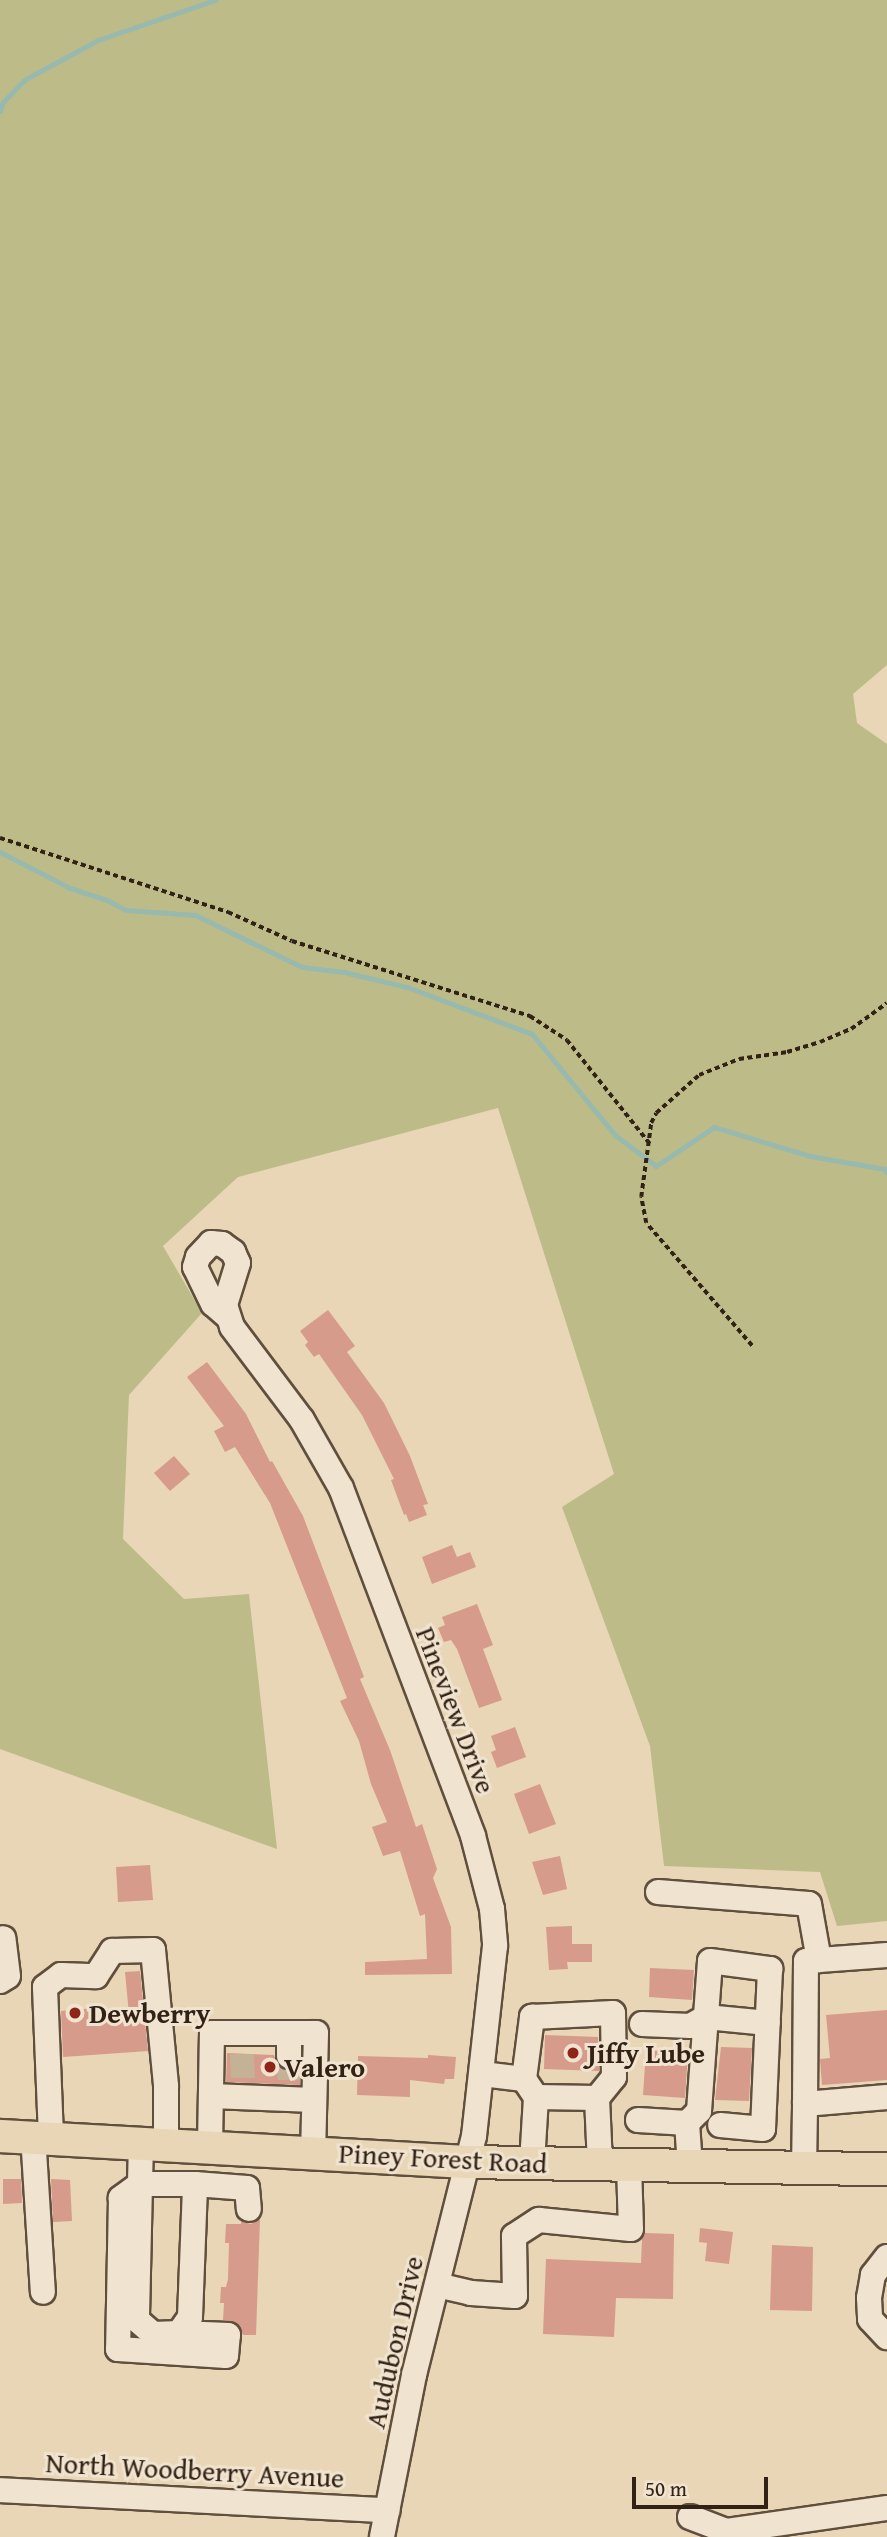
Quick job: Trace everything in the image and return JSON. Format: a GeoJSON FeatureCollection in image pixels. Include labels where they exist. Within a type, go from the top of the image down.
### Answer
{"type":"FeatureCollection","features":[{"type":"Feature","properties":{"kind":"main road","name":"Piney Forest Road"},"geometry":{"type":"LineString","coordinates":[[0,2136],[42,2136],[468,2162],[804,2170],[887,2169]]}},
{"type":"Feature","properties":{"kind":"street","name":"Pineview Drive"},"geometry":{"type":"LineString","coordinates":[[227,1316],[309,1431],[341,1488],[485,1872],[495,1945],[482,2074],[468,2162]]}},
{"type":"Feature","properties":{"kind":"street"},"geometry":{"type":"LineString","coordinates":[[658,1892],[809,1904],[819,1960]]}},
{"type":"Feature","properties":{"kind":"street"},"geometry":{"type":"LineString","coordinates":[[0,1981],[8,1976],[3,1938]]}},
{"type":"Feature","properties":{"kind":"street"},"geometry":{"type":"LineString","coordinates":[[43,2291],[45,1987],[61,1975],[96,1976],[112,1951],[153,1950],[166,2086],[140,2184],[138,2320],[153,2334],[228,2335],[226,2356],[118,2349],[121,2198],[140,2184],[247,2188],[249,2209]]}},
{"type":"Feature","properties":{"kind":"street"},"geometry":{"type":"LineString","coordinates":[[804,2170],[806,1961],[887,1955]]}},
{"type":"Feature","properties":{"kind":"street"},"geometry":{"type":"LineString","coordinates":[[690,2166],[687,2123],[699,2110],[710,1961],[770,1969],[763,2129],[720,2125]]}},
{"type":"Feature","properties":{"kind":"street"},"geometry":{"type":"LineString","coordinates":[[532,2163],[532,2017],[613,2012],[614,2077],[597,2098]]}},
{"type":"Feature","properties":{"kind":"street"},"geometry":{"type":"LineString","coordinates":[[642,2024],[690,2026],[706,2017],[768,2023]]}},
{"type":"Feature","properties":{"kind":"street"},"geometry":{"type":"LineString","coordinates":[[210,2146],[212,2034],[242,2044],[289,2045],[316,2033],[298,2096],[313,2152]]}},
{"type":"Feature","properties":{"kind":"street"},"geometry":{"type":"LineString","coordinates":[[482,2074],[530,2088],[597,2098]]}},
{"type":"Feature","properties":{"kind":"street"},"geometry":{"type":"LineString","coordinates":[[211,2096],[243,2092],[298,2096]]}},
{"type":"Feature","properties":{"kind":"street"},"geometry":{"type":"LineString","coordinates":[[805,2104],[887,2097]]}},
{"type":"Feature","properties":{"kind":"street"},"geometry":{"type":"LineString","coordinates":[[437,2285],[471,2293],[515,2296],[514,2236],[539,2221],[631,2229],[597,2098]]}},
{"type":"Feature","properties":{"kind":"street"},"geometry":{"type":"LineString","coordinates":[[638,2120],[687,2123]]}},
{"type":"Feature","properties":{"kind":"street","name":"Audubon Drive"},"geometry":{"type":"LineString","coordinates":[[382,2537],[414,2375],[468,2162]]}},
{"type":"Feature","properties":{"kind":"street"},"geometry":{"type":"LineString","coordinates":[[179,2333],[190,2317],[195,2184]]}},
{"type":"Feature","properties":{"kind":"street"},"geometry":{"type":"LineString","coordinates":[[887,2257],[873,2275],[869,2298],[870,2319],[887,2337]]}},
{"type":"Feature","properties":{"kind":"street","name":"North Woodberry Avenue"},"geometry":{"type":"LineString","coordinates":[[0,2490],[387,2510]]}},
{"type":"Feature","properties":{"kind":"street"},"geometry":{"type":"LineString","coordinates":[[690,2517],[727,2531],[887,2508]]}},
{"type":"Feature","properties":{"kind":"path"},"geometry":{"type":"LineString","coordinates":[[0,838],[228,912],[292,941],[530,1016],[567,1040],[650,1144]]}},
{"type":"Feature","properties":{"kind":"path"},"geometry":{"type":"LineString","coordinates":[[752,1346],[646,1223],[641,1197],[651,1123],[656,1113],[699,1075],[739,1059],[787,1052],[820,1042],[851,1029],[887,1003]]}},
{"type":"Feature","properties":{"kind":"shaded area"},"geometry":{"type":"Polygon","coordinates":[[[0,0],[887,0],[887,665],[853,694],[857,723],[887,744],[887,1921],[837,1926],[820,1872],[664,1866],[650,1746],[562,1507],[614,1474],[498,1108],[238,1177],[163,1246],[202,1313],[129,1395],[123,1539],[184,1599],[249,1594],[277,1849],[0,1749],[0,0]]]}},
{"type":"Feature","properties":{"kind":"building"},"geometry":{"type":"Polygon","coordinates":[[[328,1310],[355,1346],[347,1352],[384,1403],[410,1456],[428,1504],[423,1505],[427,1515],[409,1522],[391,1480],[394,1479],[362,1415],[319,1354],[314,1357],[305,1345],[308,1342],[300,1331],[328,1310]]]}},
{"type":"Feature","properties":{"kind":"building"},"geometry":{"type":"Polygon","coordinates":[[[207,1362],[246,1414],[270,1462],[272,1461],[303,1516],[364,1677],[360,1679],[390,1750],[416,1827],[422,1824],[437,1869],[433,1878],[451,1927],[452,1974],[365,1975],[365,1962],[427,1959],[425,1914],[420,1916],[400,1851],[383,1856],[372,1827],[387,1822],[371,1784],[359,1741],[340,1701],[347,1698],[270,1503],[235,1447],[225,1452],[214,1431],[224,1426],[187,1377],[207,1362]]]}},
{"type":"Feature","properties":{"kind":"building"},"geometry":{"type":"Polygon","coordinates":[[[174,1456],[190,1474],[170,1491],[154,1473],[174,1456]]]}},
{"type":"Feature","properties":{"kind":"building"},"geometry":{"type":"Polygon","coordinates":[[[452,1545],[457,1557],[470,1552],[476,1567],[432,1584],[422,1557],[452,1545]]]}},
{"type":"Feature","properties":{"kind":"building"},"geometry":{"type":"Polygon","coordinates":[[[477,1604],[493,1645],[483,1649],[502,1700],[479,1708],[457,1649],[451,1640],[444,1642],[438,1628],[445,1625],[442,1617],[477,1604]]]}},
{"type":"Feature","properties":{"kind":"building"},"geometry":{"type":"Polygon","coordinates":[[[515,1727],[526,1757],[497,1768],[491,1752],[496,1750],[491,1736],[515,1727]]]}},
{"type":"Feature","properties":{"kind":"building"},"geometry":{"type":"Polygon","coordinates":[[[540,1784],[556,1824],[529,1834],[514,1794],[540,1784]]]}},
{"type":"Feature","properties":{"kind":"building"},"geometry":{"type":"Polygon","coordinates":[[[560,1856],[567,1889],[543,1895],[532,1862],[560,1856]]]}},
{"type":"Feature","properties":{"kind":"building"},"geometry":{"type":"Polygon","coordinates":[[[150,1865],[153,1900],[118,1902],[116,1867],[150,1865]]]}},
{"type":"Feature","properties":{"kind":"building"},"geometry":{"type":"Polygon","coordinates":[[[572,1926],[572,1944],[592,1944],[592,1962],[567,1962],[568,1969],[549,1970],[546,1927],[572,1926]]]}},
{"type":"Feature","properties":{"kind":"building"},"geometry":{"type":"Polygon","coordinates":[[[650,1968],[694,1970],[692,2000],[649,1997],[650,1968]]]}},
{"type":"Feature","properties":{"kind":"building","name":"Dewberry"},"geometry":{"type":"Polygon","coordinates":[[[140,1971],[148,2051],[63,2057],[61,2011],[95,2008],[96,2017],[129,2014],[125,1972],[140,1971]]]}},
{"type":"Feature","properties":{"kind":"building"},"geometry":{"type":"Polygon","coordinates":[[[887,2010],[887,2080],[822,2085],[820,2059],[830,2058],[826,2015],[887,2010]]]}},
{"type":"Feature","properties":{"kind":"building","name":"Jiffy Lube"},"geometry":{"type":"Polygon","coordinates":[[[545,2035],[598,2037],[599,2071],[544,2069],[545,2035]]]}},
{"type":"Feature","properties":{"kind":"building"},"geometry":{"type":"Polygon","coordinates":[[[721,2047],[752,2048],[749,2101],[715,2100],[721,2047]]]}},
{"type":"Feature","properties":{"kind":"building"},"geometry":{"type":"Polygon","coordinates":[[[646,2050],[688,2053],[685,2098],[643,2095],[646,2050]]]}},
{"type":"Feature","properties":{"kind":"building"},"geometry":{"type":"Polygon","coordinates":[[[227,2053],[274,2055],[277,2064],[288,2071],[300,2065],[300,2085],[226,2082],[227,2053]]]}},
{"type":"Feature","properties":{"kind":"building"},"geometry":{"type":"Polygon","coordinates":[[[428,2055],[456,2057],[454,2079],[445,2079],[444,2084],[410,2080],[410,2097],[357,2095],[358,2056],[428,2058],[428,2055]]]}},
{"type":"Feature","properties":{"kind":"building"},"geometry":{"type":"Polygon","coordinates":[[[3,2179],[21,2179],[22,2203],[3,2204],[3,2179]]]}},
{"type":"Feature","properties":{"kind":"building"},"geometry":{"type":"Polygon","coordinates":[[[51,2179],[70,2180],[72,2221],[53,2222],[51,2179]]]}},
{"type":"Feature","properties":{"kind":"building"},"geometry":{"type":"Polygon","coordinates":[[[260,2219],[256,2335],[243,2335],[237,2323],[223,2320],[224,2303],[220,2303],[221,2287],[226,2287],[228,2279],[229,2243],[225,2243],[226,2224],[241,2224],[241,2221],[251,2224],[260,2219]]]}},
{"type":"Feature","properties":{"kind":"building"},"geometry":{"type":"Polygon","coordinates":[[[700,2228],[733,2232],[729,2264],[705,2261],[707,2243],[699,2242],[700,2228]]]}},
{"type":"Feature","properties":{"kind":"building"},"geometry":{"type":"Polygon","coordinates":[[[645,2233],[674,2234],[673,2299],[616,2298],[614,2337],[543,2334],[546,2259],[641,2263],[642,2239],[645,2233]]]}},
{"type":"Feature","properties":{"kind":"building"},"geometry":{"type":"Polygon","coordinates":[[[772,2245],[813,2247],[812,2311],[770,2310],[772,2245]]]}},
{"type":"Feature","properties":{"kind":"waterway"},"geometry":{"type":"LineString","coordinates":[[0,111],[3,102],[24,80],[98,40],[215,0]]}},
{"type":"Feature","properties":{"kind":"waterway"},"geometry":{"type":"LineString","coordinates":[[0,852],[70,888],[107,900],[126,910],[195,915],[302,967],[344,972],[407,987],[532,1034],[615,1135],[656,1166],[714,1127],[810,1156],[885,1169],[887,1173]]}},
{"type":"Feature","properties":{"kind":"tunnel"},"geometry":{"type":"LineString","coordinates":[[242,2054],[243,2088]]}},
{"type":"Feature","properties":{"kind":"tunnel"},"geometry":{"type":"LineString","coordinates":[[289,2056],[290,2090]]}},
{"type":"Feature","properties":{"kind":"place","name":"Dewberry"},"geometry":{"type":"Point","coordinates":[75,2013]}},
{"type":"Feature","properties":{"kind":"place","name":"Jiffy Lube"},"geometry":{"type":"Point","coordinates":[573,2053]}},
{"type":"Feature","properties":{"kind":"place","name":"Valero"},"geometry":{"type":"Point","coordinates":[270,2067]}}]}
